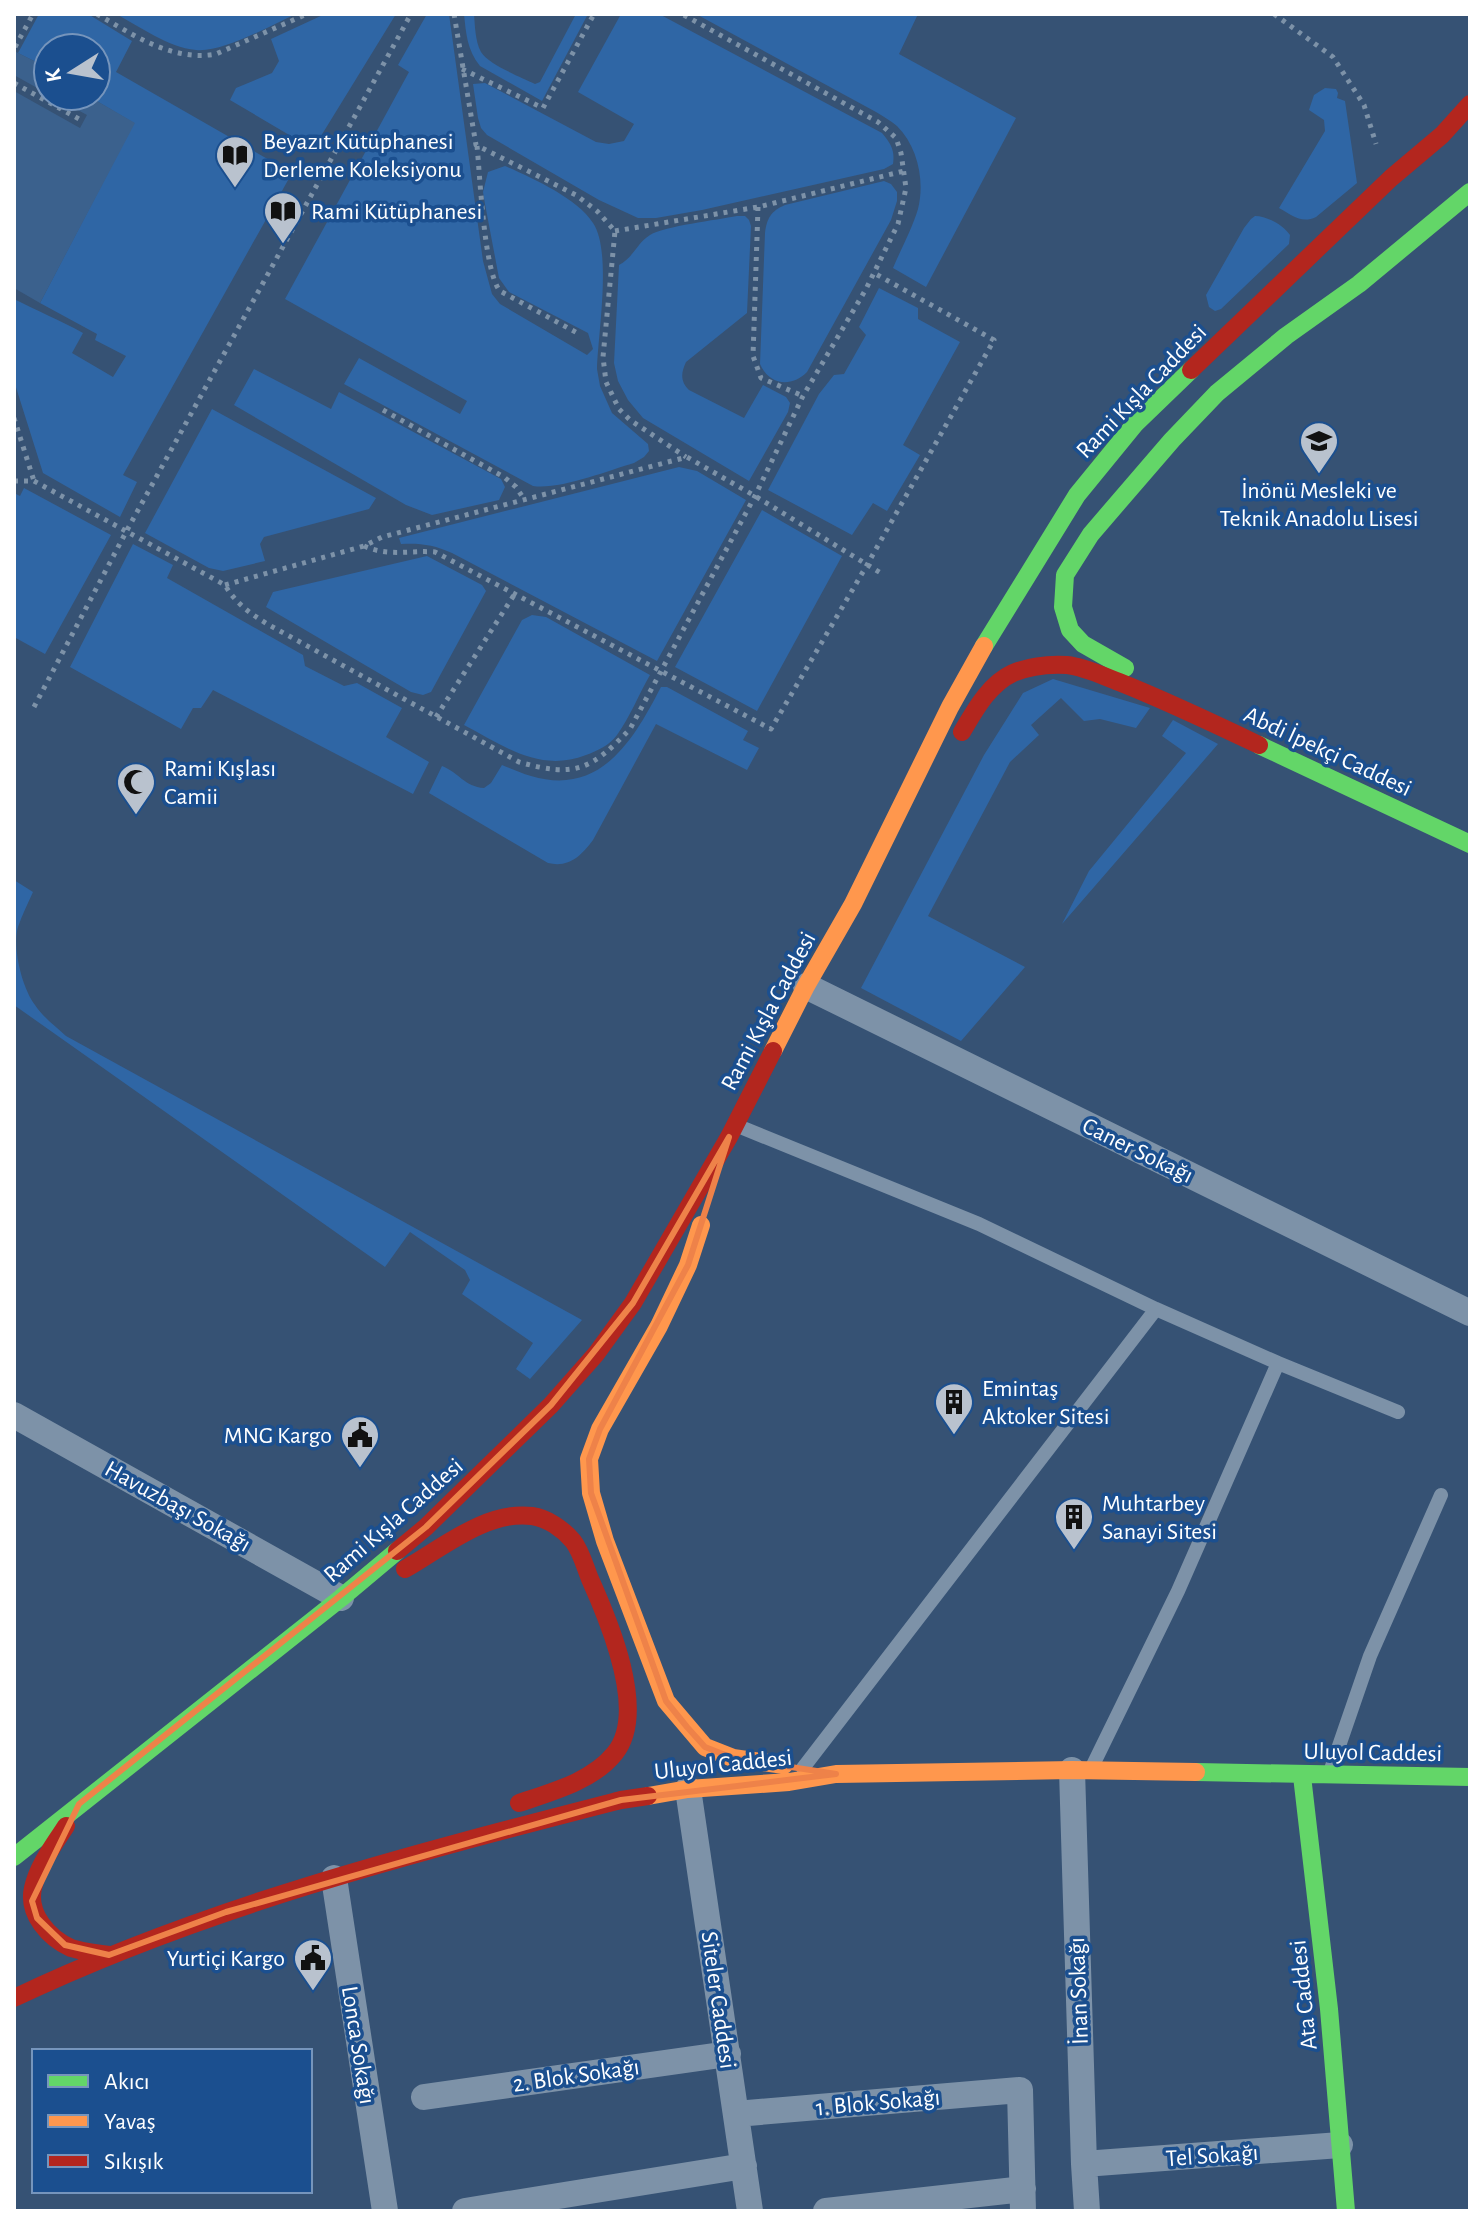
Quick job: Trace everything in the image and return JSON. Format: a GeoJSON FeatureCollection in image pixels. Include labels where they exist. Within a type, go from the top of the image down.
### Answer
{"type":"FeatureCollection","features":[{"type":"Feature","properties":{"kind":"main road","name":"Rami Kışla Caddesi"},"geometry":{"type":"LineString","coordinates":[[17,1847],[79,1804],[341,1598],[426,1527],[551,1405],[596,1354],[633,1303],[732,1131],[806,986],[853,904],[971,668],[1077,495],[1135,424],[1391,178],[1442,135],[1470,104]]}},
{"type":"Feature","properties":{"kind":"main road"},"geometry":{"type":"LineString","coordinates":[[1167,701],[1132,671],[1083,644],[1070,630],[1063,607],[1063,593],[1065,575],[1076,556],[1119,499],[1217,393],[1286,336],[1381,266],[1470,192]]}},
{"type":"Feature","properties":{"kind":"main road"},"geometry":{"type":"LineString","coordinates":[[950,754],[978,704],[992,689],[1011,674],[1036,666],[1069,665],[1167,701]]}},
{"type":"Feature","properties":{"kind":"main road","name":"Abdi İpekçi Caddesi"},"geometry":{"type":"LineString","coordinates":[[1167,701],[1470,844]]}},
{"type":"Feature","properties":{"kind":"main road"},"geometry":{"type":"LineString","coordinates":[[853,904],[880,879],[895,857],[929,791]]}},
{"type":"Feature","properties":{"kind":"main road"},"geometry":{"type":"LineString","coordinates":[[732,1131],[688,1265],[659,1326],[600,1429],[589,1459],[591,1493],[605,1541],[666,1701],[705,1747],[733,1758],[836,1774]]}},
{"type":"Feature","properties":{"kind":"main road"},"geometry":{"type":"LineString","coordinates":[[341,1598],[377,1584],[477,1527],[503,1516],[531,1515],[549,1520],[574,1542],[605,1615],[623,1671],[628,1706],[625,1736],[618,1751],[587,1775],[549,1793],[495,1812],[433,1848]]}},
{"type":"Feature","properties":{"kind":"main road","name":"Uluyol Caddesi"},"geometry":{"type":"LineString","coordinates":[[14,1998],[109,1955],[226,1912],[334,1878],[433,1848],[621,1800],[688,1789],[789,1782],[836,1774],[1081,1771],[1470,1777]]}},
{"type":"Feature","properties":{"kind":"main road","name":"Ata Caddesi"},"geometry":{"type":"LineString","coordinates":[[1302,1776],[1329,2009],[1346,2211]]}},
{"type":"Feature","properties":{"kind":"main road"},"geometry":{"type":"LineString","coordinates":[[79,1804],[33,1887],[32,1901],[37,1918],[65,1945],[109,1955]]}},
{"type":"Feature","properties":{"kind":"street","name":"Caner Sokağı"},"geometry":{"type":"LineString","coordinates":[[806,986],[1470,1313]]}},
{"type":"Feature","properties":{"kind":"street","name":"Havuzbaşı Sokağı"},"geometry":{"type":"LineString","coordinates":[[14,1415],[341,1598]]}},
{"type":"Feature","properties":{"kind":"street","name":"İnan Sokağı"},"geometry":{"type":"LineString","coordinates":[[1081,1771],[1087,2211]]}},
{"type":"Feature","properties":{"kind":"street","name":"Siteler Caddesi"},"geometry":{"type":"LineString","coordinates":[[688,1789],[750,2211]]}},
{"type":"Feature","properties":{"kind":"street","name":"Lonca Sokağı"},"geometry":{"type":"LineString","coordinates":[[334,1878],[385,2211]]}},
{"type":"Feature","properties":{"kind":"street","name":"2. Blok Sokağı"},"geometry":{"type":"LineString","coordinates":[[424,2097],[728,2054]]}},
{"type":"Feature","properties":{"kind":"street","name":"1. Blok Sokağı"},"geometry":{"type":"LineString","coordinates":[[736,2114],[1020,2090],[1023,2200]]}},
{"type":"Feature","properties":{"kind":"street","name":"Tel Sokağı"},"geometry":{"type":"LineString","coordinates":[[1084,2164],[1340,2145]]}},
{"type":"Feature","properties":{"kind":"street"},"geometry":{"type":"LineString","coordinates":[[465,2211],[744,2166]]}},
{"type":"Feature","properties":{"kind":"street"},"geometry":{"type":"LineString","coordinates":[[826,2211],[1023,2200]]}},
{"type":"Feature","properties":{"kind":"lane"},"geometry":{"type":"LineString","coordinates":[[732,1131],[979,1224],[1156,1309],[1398,1412]]}},
{"type":"Feature","properties":{"kind":"lane"},"geometry":{"type":"LineString","coordinates":[[803,1768],[1156,1309]]}},
{"type":"Feature","properties":{"kind":"lane"},"geometry":{"type":"LineString","coordinates":[[1081,1771],[1178,1591],[1278,1363]]}},
{"type":"Feature","properties":{"kind":"lane"},"geometry":{"type":"LineString","coordinates":[[1329,1776],[1370,1656],[1441,1495]]}},
{"type":"Feature","properties":{"kind":"path"},"geometry":{"type":"LineString","coordinates":[[15,47],[33,14]]}},
{"type":"Feature","properties":{"kind":"path"},"geometry":{"type":"LineString","coordinates":[[97,14],[145,41],[200,57],[237,46],[307,14]]}},
{"type":"Feature","properties":{"kind":"path"},"geometry":{"type":"LineString","coordinates":[[34,707],[126,532],[411,14]]}},
{"type":"Feature","properties":{"kind":"path"},"geometry":{"type":"LineString","coordinates":[[454,14],[476,145],[488,260],[494,285],[581,335]]}},
{"type":"Feature","properties":{"kind":"path"},"geometry":{"type":"LineString","coordinates":[[462,69],[543,108],[594,14]]}},
{"type":"Feature","properties":{"kind":"path"},"geometry":{"type":"LineString","coordinates":[[14,481],[34,481],[225,585],[233,599],[249,613],[519,762],[562,771],[584,766],[608,752],[630,729],[755,496],[803,396],[874,273],[898,224],[906,188],[896,138],[878,122],[682,14]]}},
{"type":"Feature","properties":{"kind":"path"},"geometry":{"type":"LineString","coordinates":[[1274,14],[1333,57],[1364,105],[1379,155]]}},
{"type":"Feature","properties":{"kind":"path"},"geometry":{"type":"LineString","coordinates":[[14,83],[79,119]]}},
{"type":"Feature","properties":{"kind":"path"},"geometry":{"type":"LineString","coordinates":[[476,145],[576,195],[597,211],[615,231],[603,357],[606,382],[619,409],[630,420],[687,457],[884,575]]}},
{"type":"Feature","properties":{"kind":"path"},"geometry":{"type":"LineString","coordinates":[[615,231],[758,207],[904,171]]}},
{"type":"Feature","properties":{"kind":"path"},"geometry":{"type":"LineString","coordinates":[[758,207],[753,356],[761,378],[803,396]]}},
{"type":"Feature","properties":{"kind":"path"},"geometry":{"type":"LineString","coordinates":[[364,546],[393,554],[435,552],[771,729],[994,340],[874,273]]}},
{"type":"Feature","properties":{"kind":"path"},"geometry":{"type":"LineString","coordinates":[[383,410],[504,477],[524,499]]}},
{"type":"Feature","properties":{"kind":"path"},"geometry":{"type":"LineString","coordinates":[[14,418],[34,481]]}},
{"type":"Feature","properties":{"kind":"path"},"geometry":{"type":"LineString","coordinates":[[225,585],[364,546],[382,537],[687,457]]}},
{"type":"Feature","properties":{"kind":"path"},"geometry":{"type":"LineString","coordinates":[[436,717],[514,595]]}},
{"type":"Feature","properties":{"kind":"highlighted area"},"geometry":{"type":"Polygon","coordinates":[[[729,1137],[688,1265],[600,1429],[589,1459],[591,1493],[666,1701],[687,1727],[705,1747],[733,1758],[836,1774],[621,1800],[226,1912],[109,1955],[65,1945],[37,1918],[32,1901],[79,1804],[426,1527],[551,1405],[633,1303],[729,1137]]]}},
{"type":"Feature","properties":{"kind":"shaded area"},"geometry":{"type":"Polygon","coordinates":[[[39,14],[88,14],[132,41],[116,72],[292,173],[123,475],[137,482],[120,517],[43,473],[14,381],[14,299],[83,333],[72,353],[113,377],[126,356],[95,340],[97,334],[40,303],[134,123],[112,110],[112,32],[32,32],[32,60],[18,53],[39,14]]]}},
{"type":"Feature","properties":{"kind":"shaded area"},"geometry":{"type":"Polygon","coordinates":[[[116,14],[296,14],[232,43],[196,50],[165,41],[116,14]]]}},
{"type":"Feature","properties":{"kind":"shaded area"},"geometry":{"type":"Polygon","coordinates":[[[325,14],[396,14],[313,149],[230,100],[236,88],[272,73],[279,61],[271,39],[325,14]]]}},
{"type":"Feature","properties":{"kind":"shaded area"},"geometry":{"type":"Polygon","coordinates":[[[427,14],[449,14],[483,261],[492,294],[500,304],[587,355],[593,349],[588,333],[509,292],[499,278],[483,192],[488,172],[505,166],[553,190],[586,214],[599,236],[603,272],[597,369],[600,386],[612,413],[648,444],[649,451],[634,463],[569,483],[533,486],[344,384],[359,358],[460,414],[467,401],[285,299],[409,72],[398,65],[427,14]]]}},
{"type":"Feature","properties":{"kind":"shaded area"},"geometry":{"type":"Polygon","coordinates":[[[464,14],[474,14],[478,43],[485,57],[535,84],[540,82],[576,14],[588,14],[542,101],[480,66],[470,48],[464,14]]]}},
{"type":"Feature","properties":{"kind":"shaded area"},"geometry":{"type":"Polygon","coordinates":[[[621,14],[659,14],[882,133],[892,147],[893,164],[884,169],[702,210],[638,218],[599,200],[487,135],[478,118],[473,84],[485,83],[596,142],[609,144],[624,141],[634,124],[578,92],[621,14]]]}},
{"type":"Feature","properties":{"kind":"shaded area"},"geometry":{"type":"Polygon","coordinates":[[[696,14],[918,14],[899,54],[1016,118],[926,287],[893,268],[913,224],[921,187],[915,154],[904,134],[876,112],[696,14]]]}},
{"type":"Feature","properties":{"kind":"shaded area"},"geometry":{"type":"Polygon","coordinates":[[[14,51],[32,60],[32,85],[14,75],[14,51]]]}},
{"type":"Feature","properties":{"kind":"shaded area"},"geometry":{"type":"Polygon","coordinates":[[[1325,88],[1336,89],[1337,98],[1345,101],[1357,183],[1316,217],[1301,219],[1279,208],[1325,131],[1324,120],[1309,110],[1314,95],[1325,88]]]}},
{"type":"Feature","properties":{"kind":"shaded area"},"geometry":{"type":"Polygon","coordinates":[[[14,91],[32,101],[32,112],[51,112],[80,128],[87,115],[81,112],[112,110],[135,123],[40,303],[14,288],[14,91]]]}},
{"type":"Feature","properties":{"kind":"shaded area"},"geometry":{"type":"Polygon","coordinates":[[[884,181],[897,192],[891,220],[807,372],[787,382],[775,380],[760,364],[765,233],[769,219],[785,205],[884,181]]]}},
{"type":"Feature","properties":{"kind":"shaded area"},"geometry":{"type":"Polygon","coordinates":[[[745,216],[751,226],[747,313],[686,362],[682,377],[689,390],[744,418],[763,385],[786,397],[790,403],[788,412],[749,481],[643,418],[628,400],[618,381],[614,363],[619,265],[646,238],[657,232],[745,216]]]}},
{"type":"Feature","properties":{"kind":"shaded area"},"geometry":{"type":"Polygon","coordinates":[[[1255,216],[1270,219],[1283,228],[1290,235],[1289,244],[1221,309],[1215,311],[1209,307],[1206,295],[1244,228],[1255,216]]]}},
{"type":"Feature","properties":{"kind":"shaded area"},"geometry":{"type":"Polygon","coordinates":[[[879,288],[918,308],[918,319],[960,342],[903,445],[920,455],[887,511],[873,503],[852,535],[768,490],[819,394],[834,375],[844,374],[866,335],[859,327],[879,288]]]}},
{"type":"Feature","properties":{"kind":"shaded area"},"geometry":{"type":"Polygon","coordinates":[[[254,369],[331,409],[339,392],[501,479],[505,487],[499,500],[432,515],[406,505],[234,405],[254,369]]]}},
{"type":"Feature","properties":{"kind":"shaded area"},"geometry":{"type":"Polygon","coordinates":[[[212,409],[376,498],[369,509],[264,537],[260,544],[265,561],[223,571],[209,568],[145,533],[212,409]]]}},
{"type":"Feature","properties":{"kind":"shaded area"},"geometry":{"type":"Polygon","coordinates":[[[679,467],[697,471],[746,500],[657,661],[452,553],[427,545],[401,544],[399,538],[679,467]]]}},
{"type":"Feature","properties":{"kind":"shaded area"},"geometry":{"type":"Polygon","coordinates":[[[24,488],[111,535],[45,654],[14,637],[14,493],[20,496],[24,488]]]}},
{"type":"Feature","properties":{"kind":"shaded area"},"geometry":{"type":"Polygon","coordinates":[[[762,510],[842,556],[757,711],[675,667],[762,510]]]}},
{"type":"Feature","properties":{"kind":"shaded area"},"geometry":{"type":"Polygon","coordinates":[[[133,544],[173,565],[167,578],[303,655],[305,666],[344,686],[357,683],[402,708],[386,737],[429,762],[413,794],[213,690],[201,708],[193,708],[181,729],[70,667],[133,544]]]}},
{"type":"Feature","properties":{"kind":"shaded area"},"geometry":{"type":"Polygon","coordinates":[[[427,556],[482,585],[486,591],[431,692],[423,695],[411,692],[266,607],[273,592],[427,556]]]}},
{"type":"Feature","properties":{"kind":"shaded area"},"geometry":{"type":"Polygon","coordinates":[[[532,615],[546,617],[650,675],[617,735],[599,750],[569,760],[537,759],[522,755],[464,725],[522,620],[532,615]]]}},
{"type":"Feature","properties":{"kind":"shaded area"},"geometry":{"type":"Polygon","coordinates":[[[1053,679],[1150,708],[1136,728],[1100,719],[1084,721],[1061,698],[1031,725],[1039,735],[1010,762],[928,916],[1025,967],[961,1041],[861,988],[984,755],[1023,693],[1053,679]]]}},
{"type":"Feature","properties":{"kind":"shaded area"},"geometry":{"type":"Polygon","coordinates":[[[661,687],[667,687],[748,731],[743,740],[759,748],[747,770],[656,724],[593,840],[579,856],[568,862],[548,863],[429,793],[442,766],[472,785],[484,788],[491,783],[502,765],[531,776],[556,780],[577,778],[596,771],[626,744],[661,687]]]}},
{"type":"Feature","properties":{"kind":"shaded area"},"geometry":{"type":"Polygon","coordinates":[[[1173,720],[1218,744],[1062,924],[1089,871],[1186,753],[1162,736],[1173,720]]]}},
{"type":"Feature","properties":{"kind":"shaded area"},"geometry":{"type":"Polygon","coordinates":[[[14,880],[33,892],[16,935],[22,978],[38,1009],[66,1036],[582,1320],[530,1379],[516,1369],[533,1343],[462,1294],[470,1280],[465,1270],[410,1232],[385,1267],[14,1005],[14,880]]]}},
{"type":"Feature","properties":{"kind":"traffic: fast"},"geometry":{"type":"LineString","coordinates":[[1125,668],[1083,644],[1070,630],[1063,607],[1065,575],[1091,534],[1217,393],[1286,336],[1359,284],[1470,192]]}},
{"type":"Feature","properties":{"kind":"traffic: fast"},"geometry":{"type":"LineString","coordinates":[[984,646],[1077,495],[1135,424],[1191,370]]}},
{"type":"Feature","properties":{"kind":"traffic: fast"},"geometry":{"type":"LineString","coordinates":[[1259,745],[1470,844]]}},
{"type":"Feature","properties":{"kind":"traffic: fast"},"geometry":{"type":"LineString","coordinates":[[14,1857],[397,1551]]}},
{"type":"Feature","properties":{"kind":"traffic: fast"},"geometry":{"type":"LineString","coordinates":[[1196,1772],[1470,1777]]}},
{"type":"Feature","properties":{"kind":"traffic: fast"},"geometry":{"type":"LineString","coordinates":[[1302,1776],[1329,2009],[1346,2211]]}},
{"type":"Feature","properties":{"kind":"traffic: slow"},"geometry":{"type":"LineString","coordinates":[[773,1051],[853,904],[950,707],[984,646]]}},
{"type":"Feature","properties":{"kind":"traffic: slow"},"geometry":{"type":"LineString","coordinates":[[701,1225],[688,1265],[659,1326],[600,1429],[589,1459],[591,1493],[605,1541],[666,1701],[705,1747],[733,1758],[784,1765]]}},
{"type":"Feature","properties":{"kind":"traffic: slow"},"geometry":{"type":"LineString","coordinates":[[648,1796],[688,1789],[789,1782],[836,1774],[1072,1770],[1196,1772]]}},
{"type":"Feature","properties":{"kind":"traffic: jam"},"geometry":{"type":"LineString","coordinates":[[1191,370],[1391,178],[1442,135],[1470,104]]}},
{"type":"Feature","properties":{"kind":"traffic: jam"},"geometry":{"type":"LineString","coordinates":[[962,732],[983,698],[1004,678],[1033,667],[1067,665],[1137,689],[1259,745]]}},
{"type":"Feature","properties":{"kind":"traffic: jam"},"geometry":{"type":"LineString","coordinates":[[397,1551],[426,1527],[551,1405],[596,1354],[633,1303],[729,1137],[773,1051]]}},
{"type":"Feature","properties":{"kind":"traffic: jam"},"geometry":{"type":"LineString","coordinates":[[405,1569],[466,1532],[498,1519],[515,1516],[538,1517],[549,1522],[560,1528],[578,1549],[607,1618],[622,1666],[628,1714],[624,1735],[615,1753],[595,1771],[571,1784],[519,1803]]}},
{"type":"Feature","properties":{"kind":"traffic: jam"},"geometry":{"type":"LineString","coordinates":[[14,1998],[161,1936],[313,1884],[544,1820],[648,1796]]}},
{"type":"Feature","properties":{"kind":"traffic: jam"},"geometry":{"type":"LineString","coordinates":[[66,1826],[39,1871],[33,1888],[33,1907],[42,1924],[63,1944],[109,1955]]}},
{"type":"Feature","properties":{"kind":"place","name":"Beyazıt Kütüphanesi Derleme Koleksiyonu"},"geometry":{"type":"Point","coordinates":[235,189]}},
{"type":"Feature","properties":{"kind":"place","name":"Rami Kütüphanesi"},"geometry":{"type":"Point","coordinates":[283,245]}},
{"type":"Feature","properties":{"kind":"place","name":"İnönü Mesleki ve Teknik Anadolu Lisesi"},"geometry":{"type":"Point","coordinates":[1319,475]}},
{"type":"Feature","properties":{"kind":"place","name":"Rami Kışlası Camii"},"geometry":{"type":"Point","coordinates":[136,816]}},
{"type":"Feature","properties":{"kind":"place","name":"Emintaş Aktoker Sitesi"},"geometry":{"type":"Point","coordinates":[954,1436]}},
{"type":"Feature","properties":{"kind":"place","name":"MNG Kargo"},"geometry":{"type":"Point","coordinates":[360,1469]}},
{"type":"Feature","properties":{"kind":"place","name":"Muhtarbey Sanayi Sitesi"},"geometry":{"type":"Point","coordinates":[1074,1551]}},
{"type":"Feature","properties":{"kind":"place","name":"Yurtiçi Kargo"},"geometry":{"type":"Point","coordinates":[313,1992]}}]}
